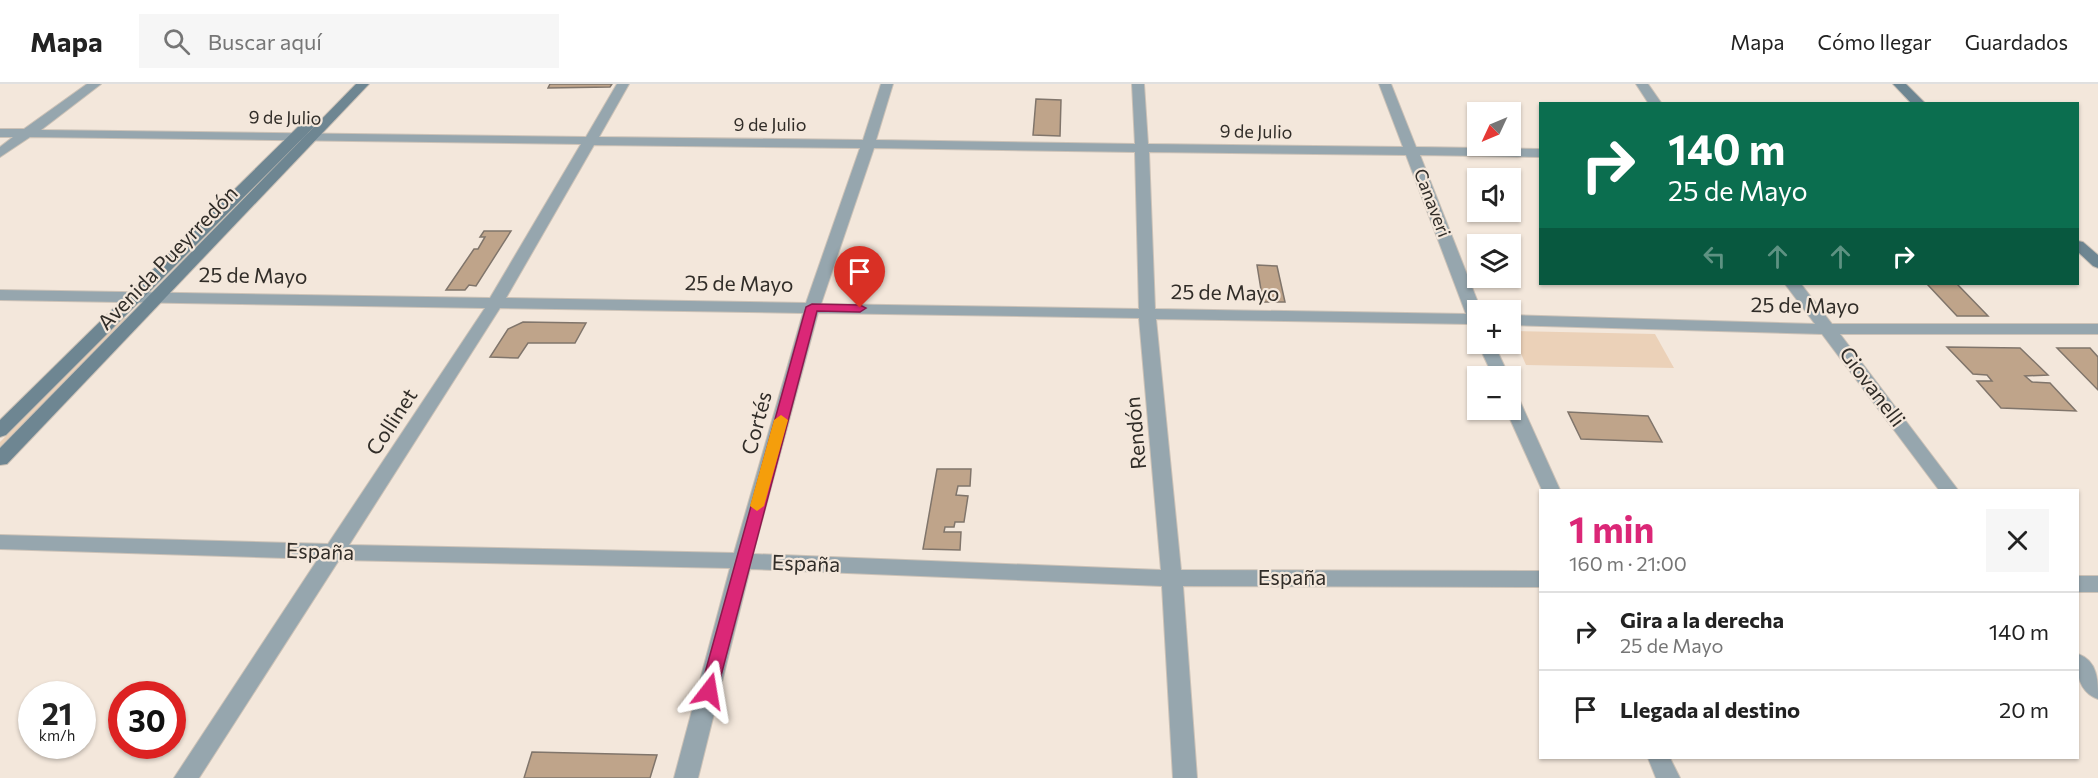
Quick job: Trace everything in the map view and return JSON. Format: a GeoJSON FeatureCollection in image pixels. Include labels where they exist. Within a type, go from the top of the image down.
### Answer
{"type":"FeatureCollection","features":[{"type":"Feature","properties":{"kind":"street"},"geometry":{"type":"LineString","coordinates":[[0,153],[95,84]]}},
{"type":"Feature","properties":{"kind":"street","name":"Avenida Pueyrredón"},"geometry":{"type":"LineString","coordinates":[[0,432],[348,84]]}},
{"type":"Feature","properties":{"kind":"street","name":"Avenida Pueyrredón"},"geometry":{"type":"LineString","coordinates":[[0,459],[363,84]]}},
{"type":"Feature","properties":{"kind":"street","name":"Collinet"},"geometry":{"type":"LineString","coordinates":[[186,778],[495,304],[623,84]]}},
{"type":"Feature","properties":{"kind":"street","name":"Cortés"},"geometry":{"type":"LineString","coordinates":[[686,778],[742,561],[812,307],[870,144],[887,84]]}},
{"type":"Feature","properties":{"kind":"street","name":"Rendón"},"geometry":{"type":"LineString","coordinates":[[1138,84],[1147,314],[1172,578],[1185,778]]}},
{"type":"Feature","properties":{"kind":"street","name":"Canaveri"},"geometry":{"type":"LineString","coordinates":[[1385,84],[1469,300]]}},
{"type":"Feature","properties":{"kind":"street"},"geometry":{"type":"LineString","coordinates":[[1642,84],[1655,102]]}},
{"type":"Feature","properties":{"kind":"street"},"geometry":{"type":"LineString","coordinates":[[1899,84],[1918,102]]}},
{"type":"Feature","properties":{"kind":"street","name":"9 de Julio"},"geometry":{"type":"LineString","coordinates":[[0,133],[1539,153]]}},
{"type":"Feature","properties":{"kind":"street"},"geometry":{"type":"LineString","coordinates":[[2079,246],[2098,263]]}},
{"type":"Feature","properties":{"kind":"street","name":"Giovanelli"},"geometry":{"type":"LineString","coordinates":[[1795,285],[1948,489]]}},
{"type":"Feature","properties":{"kind":"street","name":"25 de Mayo"},"geometry":{"type":"LineString","coordinates":[[0,295],[812,307],[1467,321]]}},
{"type":"Feature","properties":{"kind":"street","name":"25 de Mayo"},"geometry":{"type":"LineString","coordinates":[[1521,320],[1829,329],[2098,329]]}},
{"type":"Feature","properties":{"kind":"street"},"geometry":{"type":"LineString","coordinates":[[1519,420],[1551,489]]}},
{"type":"Feature","properties":{"kind":"street","name":"España"},"geometry":{"type":"LineString","coordinates":[[0,542],[742,561],[1172,578],[1539,579]]}},
{"type":"Feature","properties":{"kind":"street"},"geometry":{"type":"LineString","coordinates":[[2079,584],[2098,584]]}},
{"type":"Feature","properties":{"kind":"street"},"geometry":{"type":"LineString","coordinates":[[2079,664],[2098,690]]}},
{"type":"Feature","properties":{"kind":"street"},"geometry":{"type":"LineString","coordinates":[[1659,759],[1668,778]]}},
{"type":"Feature","properties":{"kind":"shaded area"},"geometry":{"type":"Polygon","coordinates":[[[123,318],[129,318],[0,449],[0,442],[123,318]]]}},
{"type":"Feature","properties":{"kind":"shaded area"},"geometry":{"type":"Polygon","coordinates":[[[1521,331],[1655,334],[1674,368],[1526,365],[1521,354],[1521,331]]]}},
{"type":"Feature","properties":{"kind":"building"},"geometry":{"type":"Polygon","coordinates":[[[550,84],[612,84],[610,87],[548,88],[550,84]]]}},
{"type":"Feature","properties":{"kind":"building"},"geometry":{"type":"Polygon","coordinates":[[[1036,99],[1061,100],[1060,136],[1033,135],[1036,99]]]}},
{"type":"Feature","properties":{"kind":"building"},"geometry":{"type":"Polygon","coordinates":[[[484,231],[511,231],[476,286],[469,285],[465,290],[446,290],[474,249],[478,249],[485,237],[480,237],[484,231]]]}},
{"type":"Feature","properties":{"kind":"building"},"geometry":{"type":"Polygon","coordinates":[[[1257,265],[1277,266],[1285,302],[1263,302],[1257,265]]]}},
{"type":"Feature","properties":{"kind":"building"},"geometry":{"type":"Polygon","coordinates":[[[1928,285],[1958,285],[1988,316],[1957,316],[1928,285]]]}},
{"type":"Feature","properties":{"kind":"building"},"geometry":{"type":"Polygon","coordinates":[[[523,322],[586,323],[575,343],[528,343],[518,358],[490,357],[508,329],[523,322]]]}},
{"type":"Feature","properties":{"kind":"building"},"geometry":{"type":"Polygon","coordinates":[[[1947,347],[2020,348],[2048,375],[2025,376],[2032,382],[2050,383],[2076,411],[2001,408],[1977,381],[1992,381],[1987,375],[1973,374],[1947,347]]]}},
{"type":"Feature","properties":{"kind":"building"},"geometry":{"type":"Polygon","coordinates":[[[2057,348],[2090,348],[2098,357],[2098,390],[2057,348]]]}},
{"type":"Feature","properties":{"kind":"building"},"geometry":{"type":"Polygon","coordinates":[[[1568,412],[1648,416],[1662,442],[1581,439],[1568,412]]]}},
{"type":"Feature","properties":{"kind":"building"},"geometry":{"type":"Polygon","coordinates":[[[937,469],[971,469],[970,486],[958,486],[956,495],[968,496],[964,522],[955,522],[954,527],[945,527],[944,532],[961,532],[960,550],[923,549],[937,469]]]}},
{"type":"Feature","properties":{"kind":"building"},"geometry":{"type":"Polygon","coordinates":[[[532,752],[657,755],[650,778],[524,778],[532,752]]]}},
{"type":"Feature","properties":{"kind":"slow traffic"},"geometry":{"type":"LineString","coordinates":[[757,506],[781,420]]}},
{"type":"Feature","properties":{"kind":"route"},"geometry":{"type":"LineString","coordinates":[[709,691],[742,561],[812,307],[860,308]]}}]}
